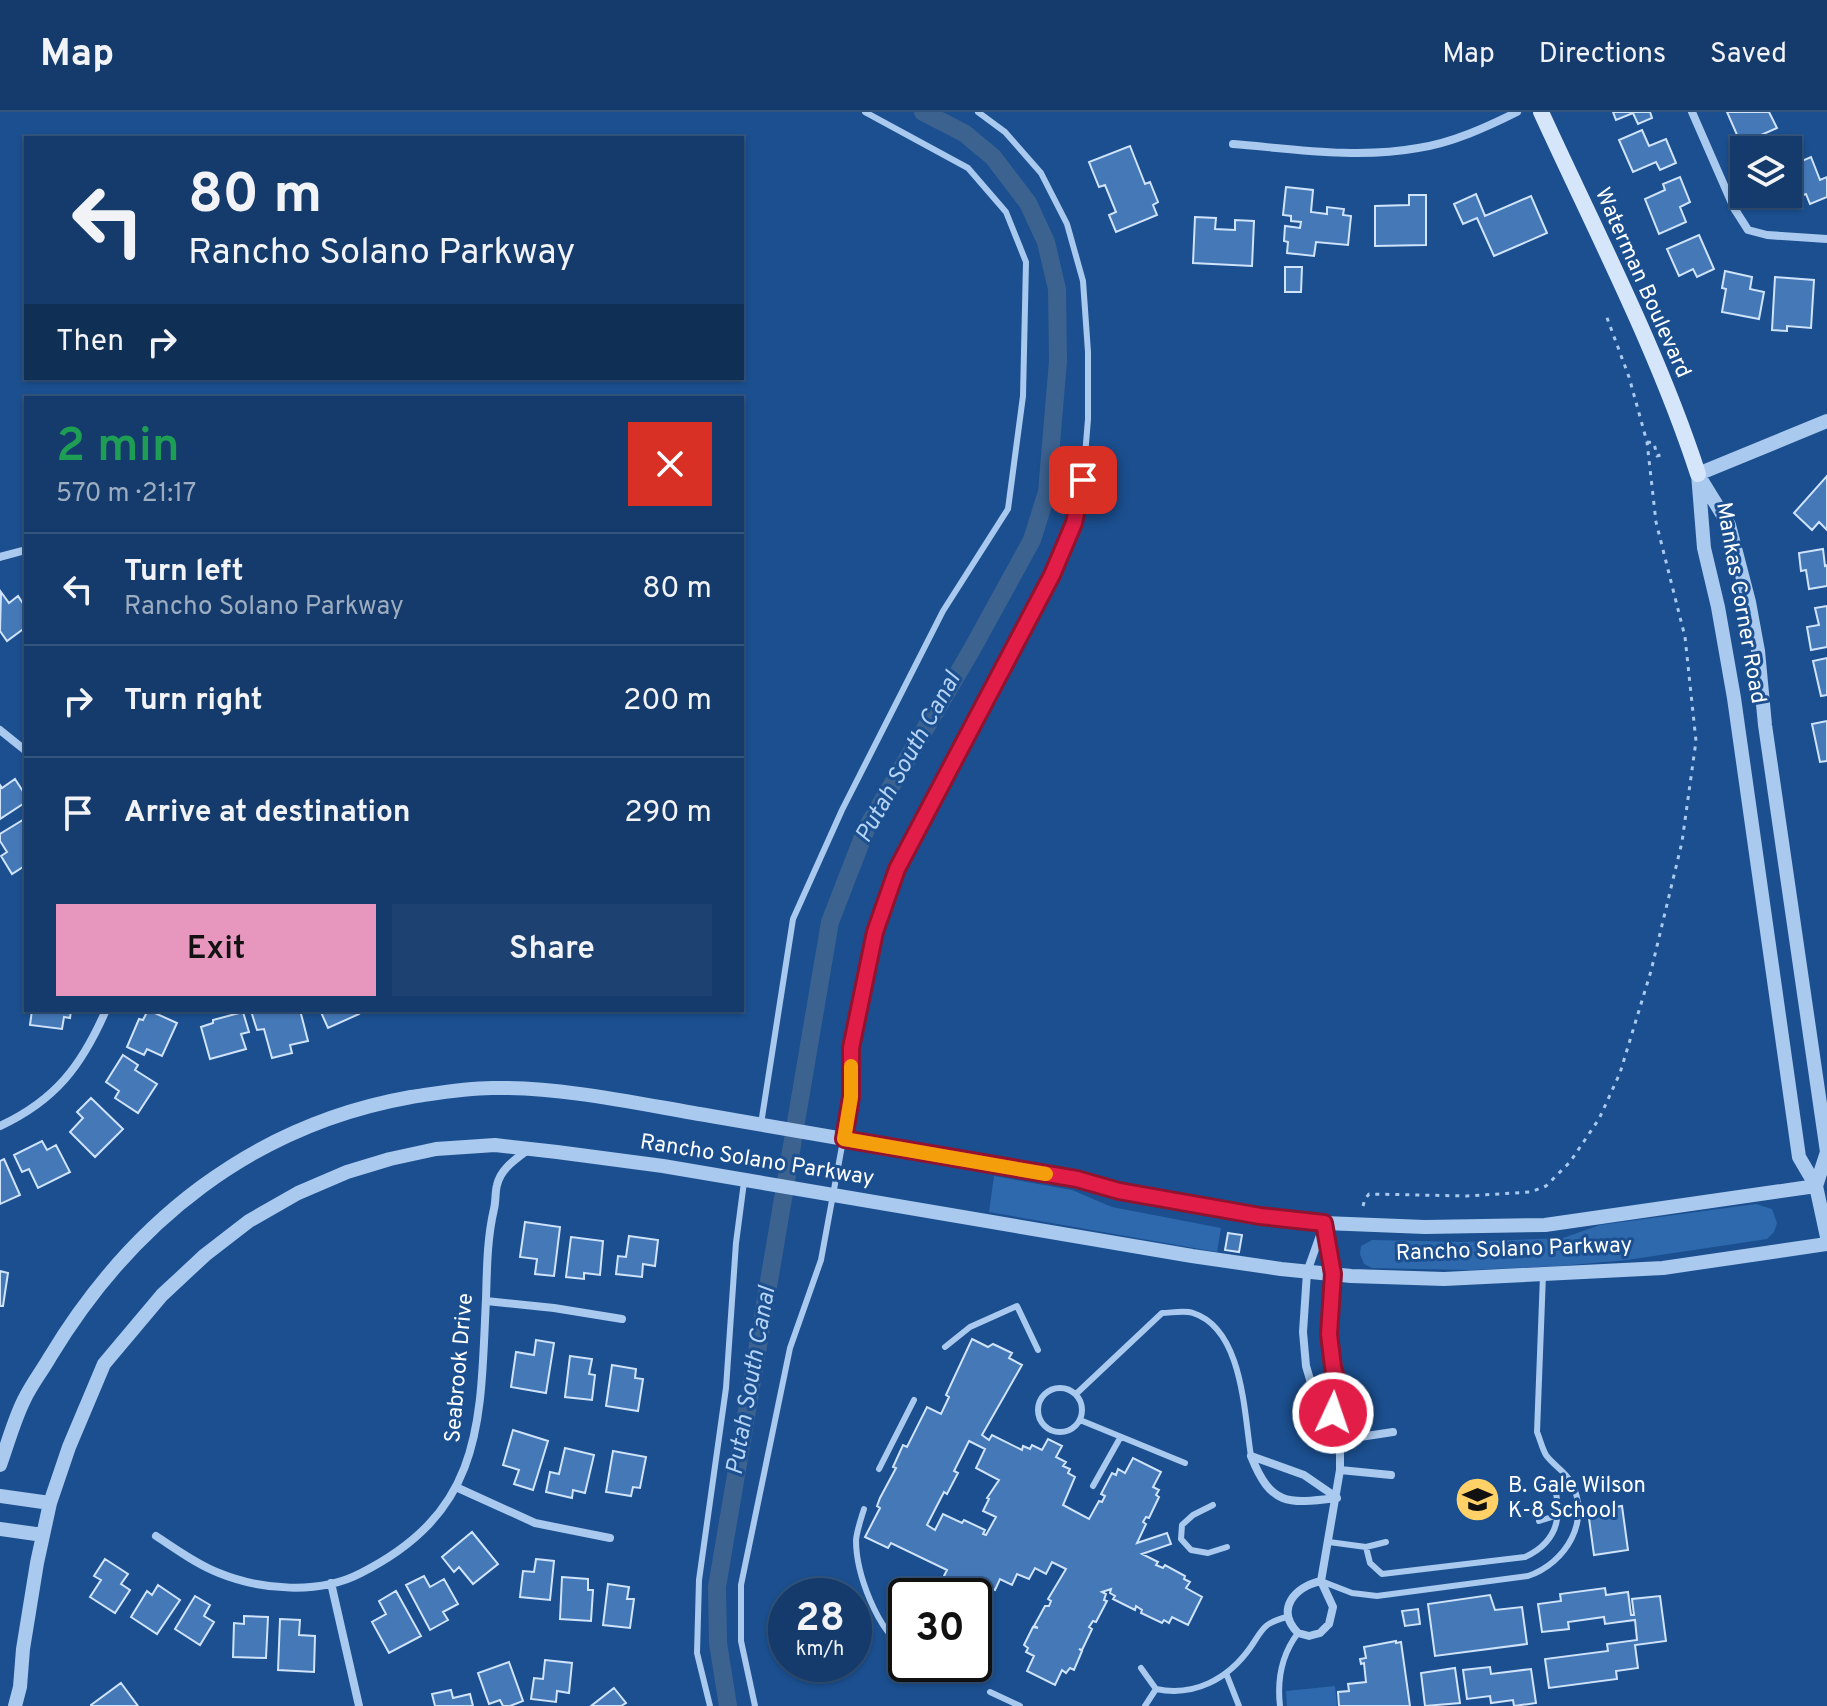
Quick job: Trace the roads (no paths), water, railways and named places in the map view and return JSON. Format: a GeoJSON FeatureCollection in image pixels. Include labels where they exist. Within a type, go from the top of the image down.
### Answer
{"type":"FeatureCollection","features":[{"type":"Feature","properties":{"kind":"main road","name":"Waterman Boulevard"},"geometry":{"type":"LineString","coordinates":[[1541,112],[1633,313],[1698,474]]}},
{"type":"Feature","properties":{"kind":"street"},"geometry":{"type":"LineString","coordinates":[[1233,144],[1375,153],[1420,148],[1459,137],[1517,112]]}},
{"type":"Feature","properties":{"kind":"street"},"geometry":{"type":"LineString","coordinates":[[1692,112],[1734,208],[1748,230],[1767,235],[1827,239]]}},
{"type":"Feature","properties":{"kind":"street"},"geometry":{"type":"LineString","coordinates":[[1698,474],[1827,421]]}},
{"type":"Feature","properties":{"kind":"street","name":"Mankas Corner Road"},"geometry":{"type":"LineString","coordinates":[[1698,474],[1729,525],[1758,651],[1767,739],[1827,1152],[1816,1186]]}},
{"type":"Feature","properties":{"kind":"street","name":"Mankas Corner Road"},"geometry":{"type":"LineString","coordinates":[[1698,474],[1704,548],[1734,698],[1799,1157],[1816,1186],[1827,1237]]}},
{"type":"Feature","properties":{"kind":"street"},"geometry":{"type":"LineString","coordinates":[[0,557],[22,551]]}},
{"type":"Feature","properties":{"kind":"street"},"geometry":{"type":"LineString","coordinates":[[0,730],[24,749]]}},
{"type":"Feature","properties":{"kind":"street"},"geometry":{"type":"LineString","coordinates":[[0,1126],[27,1113],[64,1083],[90,1047],[105,1012]]}},
{"type":"Feature","properties":{"kind":"street","name":"Rancho Solano Parkway"},"geometry":{"type":"LineString","coordinates":[[0,1465],[24,1399],[72,1320],[98,1284],[133,1245],[173,1208],[212,1178],[307,1127],[344,1113],[443,1092],[491,1088],[581,1094],[1077,1179],[1119,1191],[1260,1216],[1324,1223],[1425,1227],[1545,1225],[1816,1186]]}},
{"type":"Feature","properties":{"kind":"street","name":"Rancho Solano Parkway"},"geometry":{"type":"LineString","coordinates":[[15,1706],[50,1503],[69,1447],[104,1364],[162,1295],[205,1255],[249,1221],[298,1193],[347,1172],[390,1159],[436,1149],[495,1145],[529,1149],[663,1166],[1207,1258],[1333,1274],[1444,1279],[1663,1268],[1827,1244]]}},
{"type":"Feature","properties":{"kind":"street","name":"Seabrook Drive"},"geometry":{"type":"LineString","coordinates":[[156,1536],[191,1560],[219,1573],[255,1584],[285,1587],[331,1583],[363,1572],[413,1541],[458,1488],[470,1458],[477,1419],[488,1233],[497,1184],[503,1170],[529,1149]]}},
{"type":"Feature","properties":{"kind":"street"},"geometry":{"type":"LineString","coordinates":[[1324,1223],[1307,1272],[1303,1332],[1306,1366],[1314,1393],[1333,1413]]}},
{"type":"Feature","properties":{"kind":"street"},"geometry":{"type":"LineString","coordinates":[[1321,1581],[1307,1584],[1288,1605],[1287,1617],[1298,1633],[1309,1636],[1320,1633],[1329,1624],[1333,1607],[1321,1581],[1340,1470],[1340,1440],[1333,1413],[1339,1389],[1329,1334],[1333,1274],[1324,1223]]}},
{"type":"Feature","properties":{"kind":"street"},"geometry":{"type":"LineString","coordinates":[[486,1301],[622,1319]]}},
{"type":"Feature","properties":{"kind":"street"},"geometry":{"type":"LineString","coordinates":[[1340,1440],[1393,1432]]}},
{"type":"Feature","properties":{"kind":"street"},"geometry":{"type":"LineString","coordinates":[[1251,1456],[1304,1475],[1337,1498]]}},
{"type":"Feature","properties":{"kind":"street"},"geometry":{"type":"LineString","coordinates":[[1251,1456],[1260,1479],[1274,1495],[1299,1502],[1337,1498]]}},
{"type":"Feature","properties":{"kind":"street"},"geometry":{"type":"LineString","coordinates":[[1340,1470],[1391,1475]]}},
{"type":"Feature","properties":{"kind":"street"},"geometry":{"type":"LineString","coordinates":[[458,1488],[535,1523],[610,1538]]}},
{"type":"Feature","properties":{"kind":"street"},"geometry":{"type":"LineString","coordinates":[[0,1496],[50,1503]]}},
{"type":"Feature","properties":{"kind":"street"},"geometry":{"type":"LineString","coordinates":[[0,1529],[43,1535]]}},
{"type":"Feature","properties":{"kind":"street"},"geometry":{"type":"LineString","coordinates":[[331,1583],[359,1706]]}},
{"type":"Feature","properties":{"kind":"lane"},"geometry":{"type":"LineString","coordinates":[[764,1125],[793,919],[842,810],[943,611],[1008,509],[1023,396],[1026,262],[1006,212],[968,168],[865,112]]}},
{"type":"Feature","properties":{"kind":"lane"},"geometry":{"type":"LineString","coordinates":[[755,1706],[741,1641],[741,1585],[790,1348],[821,1260],[833,1195],[837,1138],[851,1097],[851,1048],[875,932],[897,869],[1052,575],[1074,523],[1083,480],[1088,419],[1088,352],[1083,281],[1067,224],[1041,173],[1005,132],[978,112]]}},
{"type":"Feature","properties":{"kind":"lane"},"geometry":{"type":"LineString","coordinates":[[710,1706],[697,1653],[699,1580],[726,1388],[736,1243],[745,1179]]}},
{"type":"Feature","properties":{"kind":"lane"},"geometry":{"type":"LineString","coordinates":[[1321,1581],[1352,1593],[1377,1596],[1528,1576],[1550,1567],[1558,1560],[1573,1537],[1577,1522],[1576,1495],[1565,1473],[1547,1456],[1537,1432],[1543,1275]]}},
{"type":"Feature","properties":{"kind":"lane"},"geometry":{"type":"LineString","coordinates":[[945,1347],[970,1327],[1017,1306],[1038,1350]]}},
{"type":"Feature","properties":{"kind":"lane"},"geometry":{"type":"LineString","coordinates":[[1076,1394],[1162,1313],[1192,1312],[1214,1325],[1227,1342],[1237,1372],[1251,1456]]}},
{"type":"Feature","properties":{"kind":"lane"},"geometry":{"type":"LineString","coordinates":[[1063,1388],[1076,1394],[1082,1406],[1080,1420],[1070,1430],[1055,1432],[1043,1424],[1038,1410],[1039,1402],[1048,1391],[1063,1388]]}},
{"type":"Feature","properties":{"kind":"lane"},"geometry":{"type":"LineString","coordinates":[[879,1469],[914,1400]]}},
{"type":"Feature","properties":{"kind":"lane"},"geometry":{"type":"LineString","coordinates":[[1080,1420],[1185,1463]]}},
{"type":"Feature","properties":{"kind":"lane"},"geometry":{"type":"LineString","coordinates":[[1093,1486],[1120,1438]]}},
{"type":"Feature","properties":{"kind":"lane"},"geometry":{"type":"LineString","coordinates":[[1366,1547],[1370,1563],[1382,1574],[1525,1557],[1540,1549],[1557,1525],[1556,1493],[1543,1478]]}},
{"type":"Feature","properties":{"kind":"lane"},"geometry":{"type":"LineString","coordinates":[[1213,1505],[1193,1515],[1182,1525],[1181,1539],[1191,1550],[1208,1553],[1227,1547]]}},
{"type":"Feature","properties":{"kind":"lane"},"geometry":{"type":"LineString","coordinates":[[1539,1521],[1552,1517],[1558,1506]]}},
{"type":"Feature","properties":{"kind":"lane"},"geometry":{"type":"LineString","coordinates":[[864,1509],[856,1538],[859,1567],[869,1597],[888,1630]]}},
{"type":"Feature","properties":{"kind":"lane"},"geometry":{"type":"LineString","coordinates":[[1329,1542],[1366,1547],[1386,1542]]}},
{"type":"Feature","properties":{"kind":"lane"},"geometry":{"type":"LineString","coordinates":[[1141,1668],[1156,1689],[1174,1693],[1195,1689],[1226,1673],[1270,1621],[1287,1617]]}},
{"type":"Feature","properties":{"kind":"lane"},"geometry":{"type":"LineString","coordinates":[[1280,1706],[1281,1673],[1290,1643],[1298,1633]]}},
{"type":"Feature","properties":{"kind":"lane"},"geometry":{"type":"LineString","coordinates":[[1226,1673],[1239,1706]]}},
{"type":"Feature","properties":{"kind":"lane"},"geometry":{"type":"LineString","coordinates":[[1145,1706],[1156,1689]]}},
{"type":"Feature","properties":{"kind":"lane"},"geometry":{"type":"LineString","coordinates":[[990,1692],[1020,1706]]}},
{"type":"Feature","properties":{"kind":"waterway","name":"Putah South Canal"},"geometry":{"type":"LineString","coordinates":[[728,1706],[718,1643],[717,1587],[830,922],[866,829],[1032,540],[1047,492],[1058,361],[1057,289],[1046,242],[1028,203],[993,157],[964,133],[923,112]]}},
{"type":"Feature","properties":{"kind":"place","name":"B. Gale Wilson K-8 School"},"geometry":{"type":"Point","coordinates":[1477,1499]}}]}
